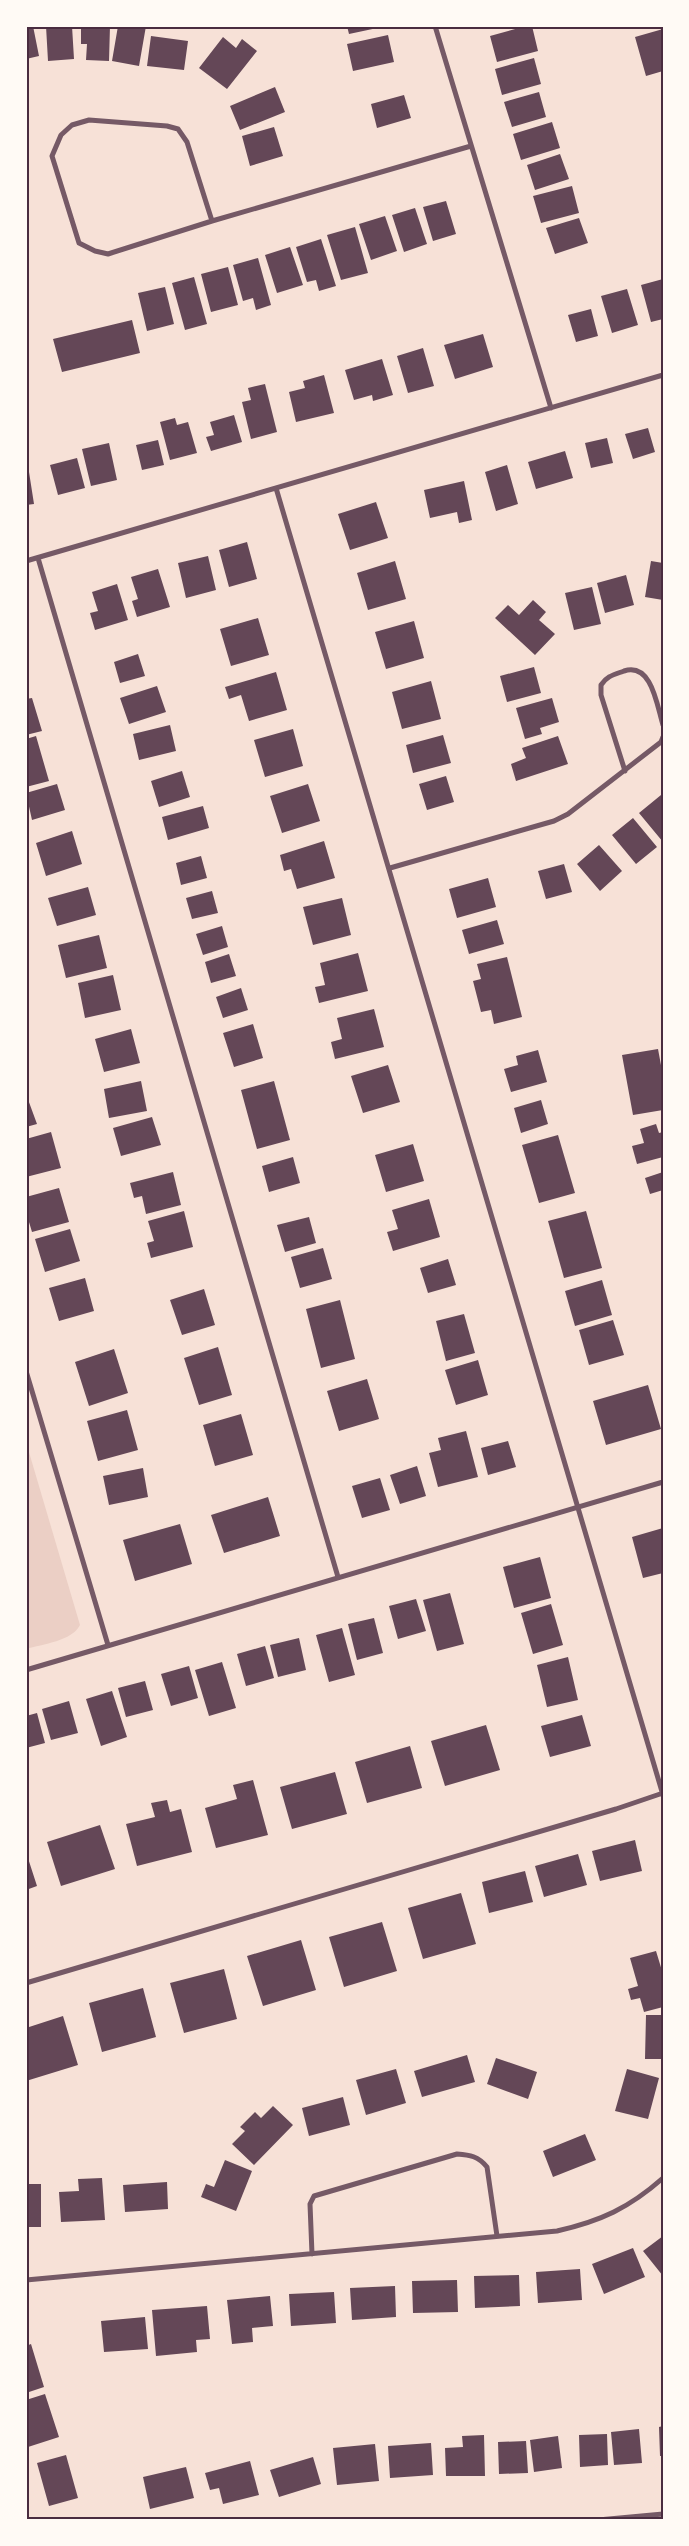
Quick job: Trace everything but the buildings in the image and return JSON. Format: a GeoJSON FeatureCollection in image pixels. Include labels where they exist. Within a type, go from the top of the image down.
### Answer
{"type":"FeatureCollection","features":[{"type":"Feature","properties":{"kind":"street"},"geometry":{"type":"LineString","coordinates":[[435,26],[550,408]]}},
{"type":"Feature","properties":{"kind":"street"},"geometry":{"type":"LineString","coordinates":[[212,221],[187,142],[178,129],[167,126],[89,120],[72,124],[61,135],[52,156],[80,243],[95,251],[108,254],[212,221],[471,146]]}},
{"type":"Feature","properties":{"kind":"street"},"geometry":{"type":"LineString","coordinates":[[26,561],[663,375]]}},
{"type":"Feature","properties":{"kind":"street"},"geometry":{"type":"LineString","coordinates":[[26,1984],[663,1794],[276,488]]}},
{"type":"Feature","properties":{"kind":"street"},"geometry":{"type":"LineString","coordinates":[[38,558],[338,1577]]}},
{"type":"Feature","properties":{"kind":"street"},"geometry":{"type":"LineString","coordinates":[[625,771],[601,695],[600,685],[607,677],[628,670],[640,671],[648,679],[663,725]]}},
{"type":"Feature","properties":{"kind":"street"},"geometry":{"type":"LineString","coordinates":[[390,868],[554,821],[581,806],[661,742],[663,737]]}},
{"type":"Feature","properties":{"kind":"street"},"geometry":{"type":"LineString","coordinates":[[26,1370],[108,1646]]}},
{"type":"Feature","properties":{"kind":"street"},"geometry":{"type":"LineString","coordinates":[[26,1670],[663,1482]]}},
{"type":"Feature","properties":{"kind":"street"},"geometry":{"type":"LineString","coordinates":[[312,2254],[310,2204],[314,2196],[457,2154],[471,2155],[481,2160],[487,2166],[497,2236]]}},
{"type":"Feature","properties":{"kind":"street"},"geometry":{"type":"LineString","coordinates":[[26,2280],[557,2230],[604,2218],[624,2208],[663,2178]]}},
{"type":"Feature","properties":{"kind":"street"},"geometry":{"type":"LineString","coordinates":[[598,2520],[663,2514]]}},
{"type":"Feature","properties":{"kind":"shaded area"},"geometry":{"type":"Polygon","coordinates":[[[26,1442],[80,1625],[71,1635],[26,1649],[26,1442]]]}}]}
